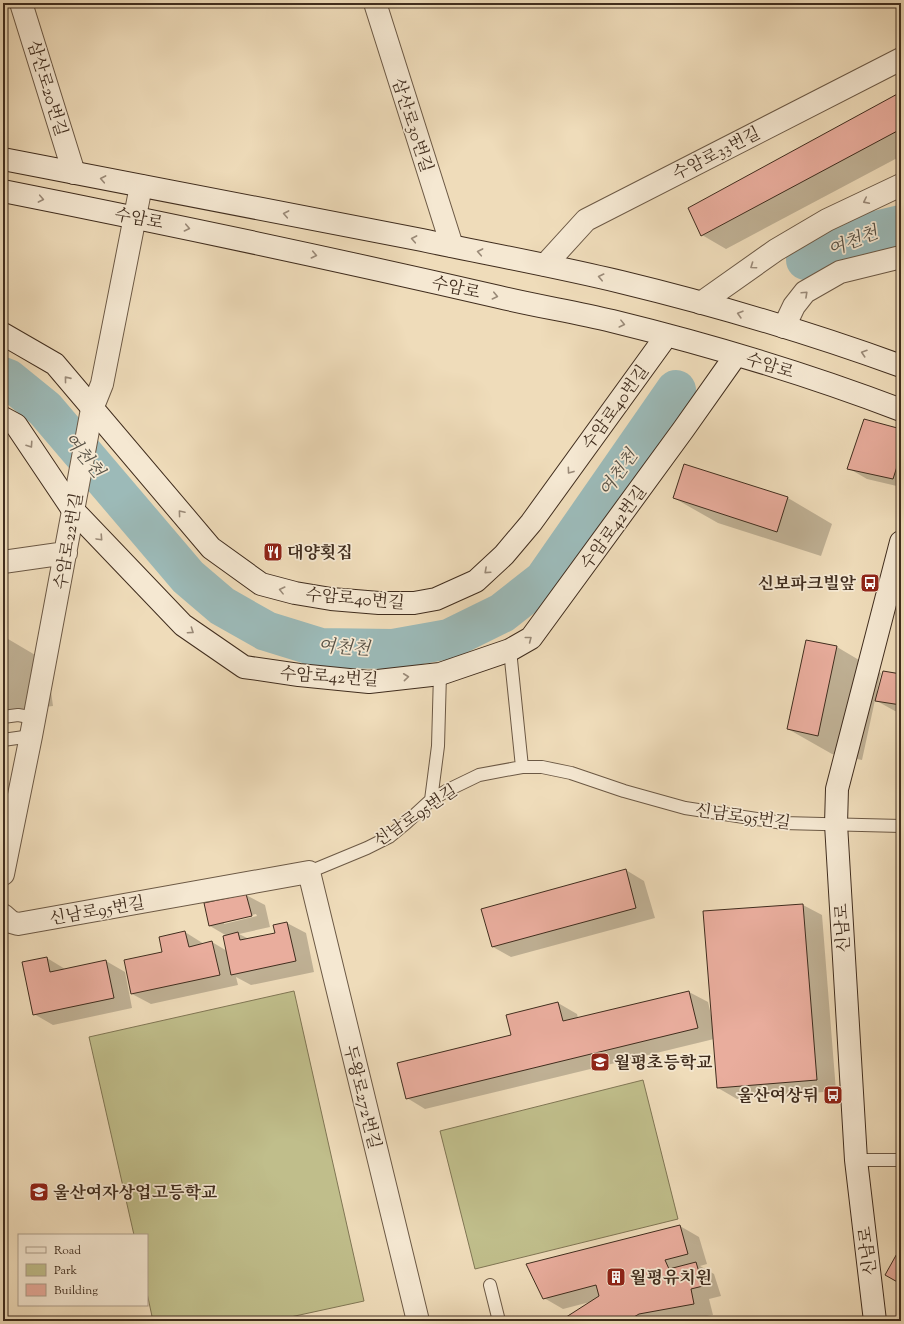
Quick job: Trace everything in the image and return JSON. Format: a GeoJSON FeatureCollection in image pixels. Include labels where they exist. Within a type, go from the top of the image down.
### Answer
{"type":"FeatureCollection","features":[{"type":"Feature","properties":{"kind":"street","name":"삼산로20번길"},"geometry":{"type":"LineString","coordinates":[[21,3],[74,173]]}},
{"type":"Feature","properties":{"kind":"street","name":"삼산로30번길"},"geometry":{"type":"LineString","coordinates":[[375,3],[452,246]]}},
{"type":"Feature","properties":{"kind":"street","name":"수암로33번길"},"geometry":{"type":"LineString","coordinates":[[546,265],[586,220],[901,59]]}},
{"type":"Feature","properties":{"kind":"street","name":"수암로"},"geometry":{"type":"LineString","coordinates":[[3,159],[452,246],[620,282],[701,302],[784,327],[901,366]]}},
{"type":"Feature","properties":{"kind":"street"},"geometry":{"type":"LineString","coordinates":[[701,302],[776,250],[827,220],[901,185]]}},
{"type":"Feature","properties":{"kind":"street","name":"수암로22번길"},"geometry":{"type":"LineString","coordinates":[[3,874],[33,727],[92,409],[102,384],[141,186]]}},
{"type":"Feature","properties":{"kind":"street","name":"수암로"},"geometry":{"type":"LineString","coordinates":[[3,191],[135,217],[337,260],[507,299],[610,320],[796,373],[901,410]]}},
{"type":"Feature","properties":{"kind":"street"},"geometry":{"type":"LineString","coordinates":[[784,327],[794,306],[805,292],[840,272],[901,257]]}},
{"type":"Feature","properties":{"kind":"street","name":"수암로40번길"},"geometry":{"type":"LineString","coordinates":[[3,334],[55,364],[211,548],[260,584],[295,593],[331,599],[386,603],[414,603],[436,599],[476,581],[504,555],[531,523],[667,335]]}},
{"type":"Feature","properties":{"kind":"street","name":"수암로42번길"},"geometry":{"type":"LineString","coordinates":[[3,418],[16,425],[73,510],[183,626],[244,667],[299,675],[369,682],[440,674],[510,650],[531,638],[674,443],[736,355]]}},
{"type":"Feature","properties":{"kind":"street","name":"신남로"},"geometry":{"type":"LineString","coordinates":[[875,1321],[856,1160],[836,824],[837,789],[901,542]]}},
{"type":"Feature","properties":{"kind":"street"},"geometry":{"type":"LineString","coordinates":[[3,562],[66,554]]}},
{"type":"Feature","properties":{"kind":"street","name":"신남로95번길"},"geometry":{"type":"LineString","coordinates":[[3,915],[11,922],[18,924],[310,872]]}},
{"type":"Feature","properties":{"kind":"street","name":"두왕로272번길"},"geometry":{"type":"LineString","coordinates":[[310,872],[418,1321]]}},
{"type":"Feature","properties":{"kind":"lane"},"geometry":{"type":"LineString","coordinates":[[510,650],[522,767]]}},
{"type":"Feature","properties":{"kind":"lane"},"geometry":{"type":"LineString","coordinates":[[431,800],[438,746],[440,674]]}},
{"type":"Feature","properties":{"kind":"lane"},"geometry":{"type":"LineString","coordinates":[[3,717],[18,715],[33,727],[3,740]]}},
{"type":"Feature","properties":{"kind":"lane","name":"신남로95번길"},"geometry":{"type":"LineString","coordinates":[[310,872],[389,837],[406,824],[431,800],[448,790],[479,775],[522,767],[542,767],[571,773],[624,791],[685,808],[783,823],[901,826]]}},
{"type":"Feature","properties":{"kind":"lane"},"geometry":{"type":"LineString","coordinates":[[856,1160],[901,1160]]}},
{"type":"Feature","properties":{"kind":"lane"},"geometry":{"type":"LineString","coordinates":[[490,1284],[499,1321]]}},
{"type":"Feature","properties":{"kind":"green space"},"geometry":{"type":"Polygon","coordinates":[[[294,991],[364,1301],[272,1321],[153,1321],[148,1298],[148,1234],[134,1234],[89,1037],[294,991]]]}},
{"type":"Feature","properties":{"kind":"green space"},"geometry":{"type":"Polygon","coordinates":[[[643,1080],[678,1219],[475,1269],[440,1131],[643,1080]]]}},
{"type":"Feature","properties":{"kind":"building"},"geometry":{"type":"Polygon","coordinates":[[[901,92],[901,129],[701,236],[688,208],[901,92]]]}},
{"type":"Feature","properties":{"kind":"building"},"geometry":{"type":"Polygon","coordinates":[[[864,419],[901,429],[901,454],[893,479],[847,469],[864,419]]]}},
{"type":"Feature","properties":{"kind":"building"},"geometry":{"type":"Polygon","coordinates":[[[684,464],[788,497],[777,532],[673,498],[684,464]]]}},
{"type":"Feature","properties":{"kind":"building"},"geometry":{"type":"Polygon","coordinates":[[[806,640],[837,646],[818,736],[787,729],[806,640]]]}},
{"type":"Feature","properties":{"kind":"building"},"geometry":{"type":"Polygon","coordinates":[[[883,671],[901,674],[901,705],[875,701],[883,671]]]}},
{"type":"Feature","properties":{"kind":"building"},"geometry":{"type":"Polygon","coordinates":[[[626,869],[636,908],[492,947],[481,909],[626,869]]]}},
{"type":"Feature","properties":{"kind":"building"},"geometry":{"type":"Polygon","coordinates":[[[246,894],[252,916],[209,926],[204,903],[246,894]]]}},
{"type":"Feature","properties":{"kind":"building"},"geometry":{"type":"Polygon","coordinates":[[[803,904],[817,1080],[717,1088],[703,911],[803,904]]]}},
{"type":"Feature","properties":{"kind":"building"},"geometry":{"type":"Polygon","coordinates":[[[287,922],[296,961],[231,975],[223,936],[238,932],[240,940],[275,933],[273,925],[287,922]]]}},
{"type":"Feature","properties":{"kind":"building"},"geometry":{"type":"Polygon","coordinates":[[[185,931],[189,947],[212,941],[220,975],[131,994],[124,960],[162,952],[159,937],[185,931]]]}},
{"type":"Feature","properties":{"kind":"building"},"geometry":{"type":"Polygon","coordinates":[[[47,957],[50,972],[106,960],[114,998],[33,1015],[22,962],[47,957]]]}},
{"type":"Feature","properties":{"kind":"building"},"geometry":{"type":"Polygon","coordinates":[[[689,991],[698,1028],[406,1099],[397,1063],[511,1035],[506,1015],[558,1002],[563,1021],[689,991]]]}},
{"type":"Feature","properties":{"kind":"building","name":"월평유치원"},"geometry":{"type":"Polygon","coordinates":[[[680,1225],[688,1254],[665,1260],[669,1269],[696,1262],[703,1286],[691,1289],[694,1304],[639,1314],[627,1321],[560,1321],[599,1296],[596,1285],[543,1299],[526,1264],[680,1225]]]}},
{"type":"Feature","properties":{"kind":"building"},"geometry":{"type":"Polygon","coordinates":[[[899,1250],[901,1251],[901,1284],[885,1275],[899,1250]]]}},
{"type":"Feature","properties":{"kind":"waterway","name":"여천천"},"geometry":{"type":"LineString","coordinates":[[806,260],[876,231],[901,225]]}},
{"type":"Feature","properties":{"kind":"waterway","name":"여천천"},"geometry":{"type":"LineString","coordinates":[[3,377],[8,379],[45,409],[188,577],[222,606],[266,631],[321,648],[393,649],[449,639],[502,613],[544,580],[676,390]]}},
{"type":"Feature","properties":{"kind":"place","name":"대양횟집"},"geometry":{"type":"Point","coordinates":[273,552]}},
{"type":"Feature","properties":{"kind":"place","name":"신보파크빌앞"},"geometry":{"type":"Point","coordinates":[870,583]}},
{"type":"Feature","properties":{"kind":"place","name":"월평초등학교"},"geometry":{"type":"Point","coordinates":[600,1062]}},
{"type":"Feature","properties":{"kind":"place","name":"울산여상뒤"},"geometry":{"type":"Point","coordinates":[833,1095]}},
{"type":"Feature","properties":{"kind":"place","name":"울산여자상업고등학교"},"geometry":{"type":"Point","coordinates":[39,1192]}},
{"type":"Feature","properties":{"kind":"place","name":"월평유치원"},"geometry":{"type":"Point","coordinates":[616,1277]}}]}
